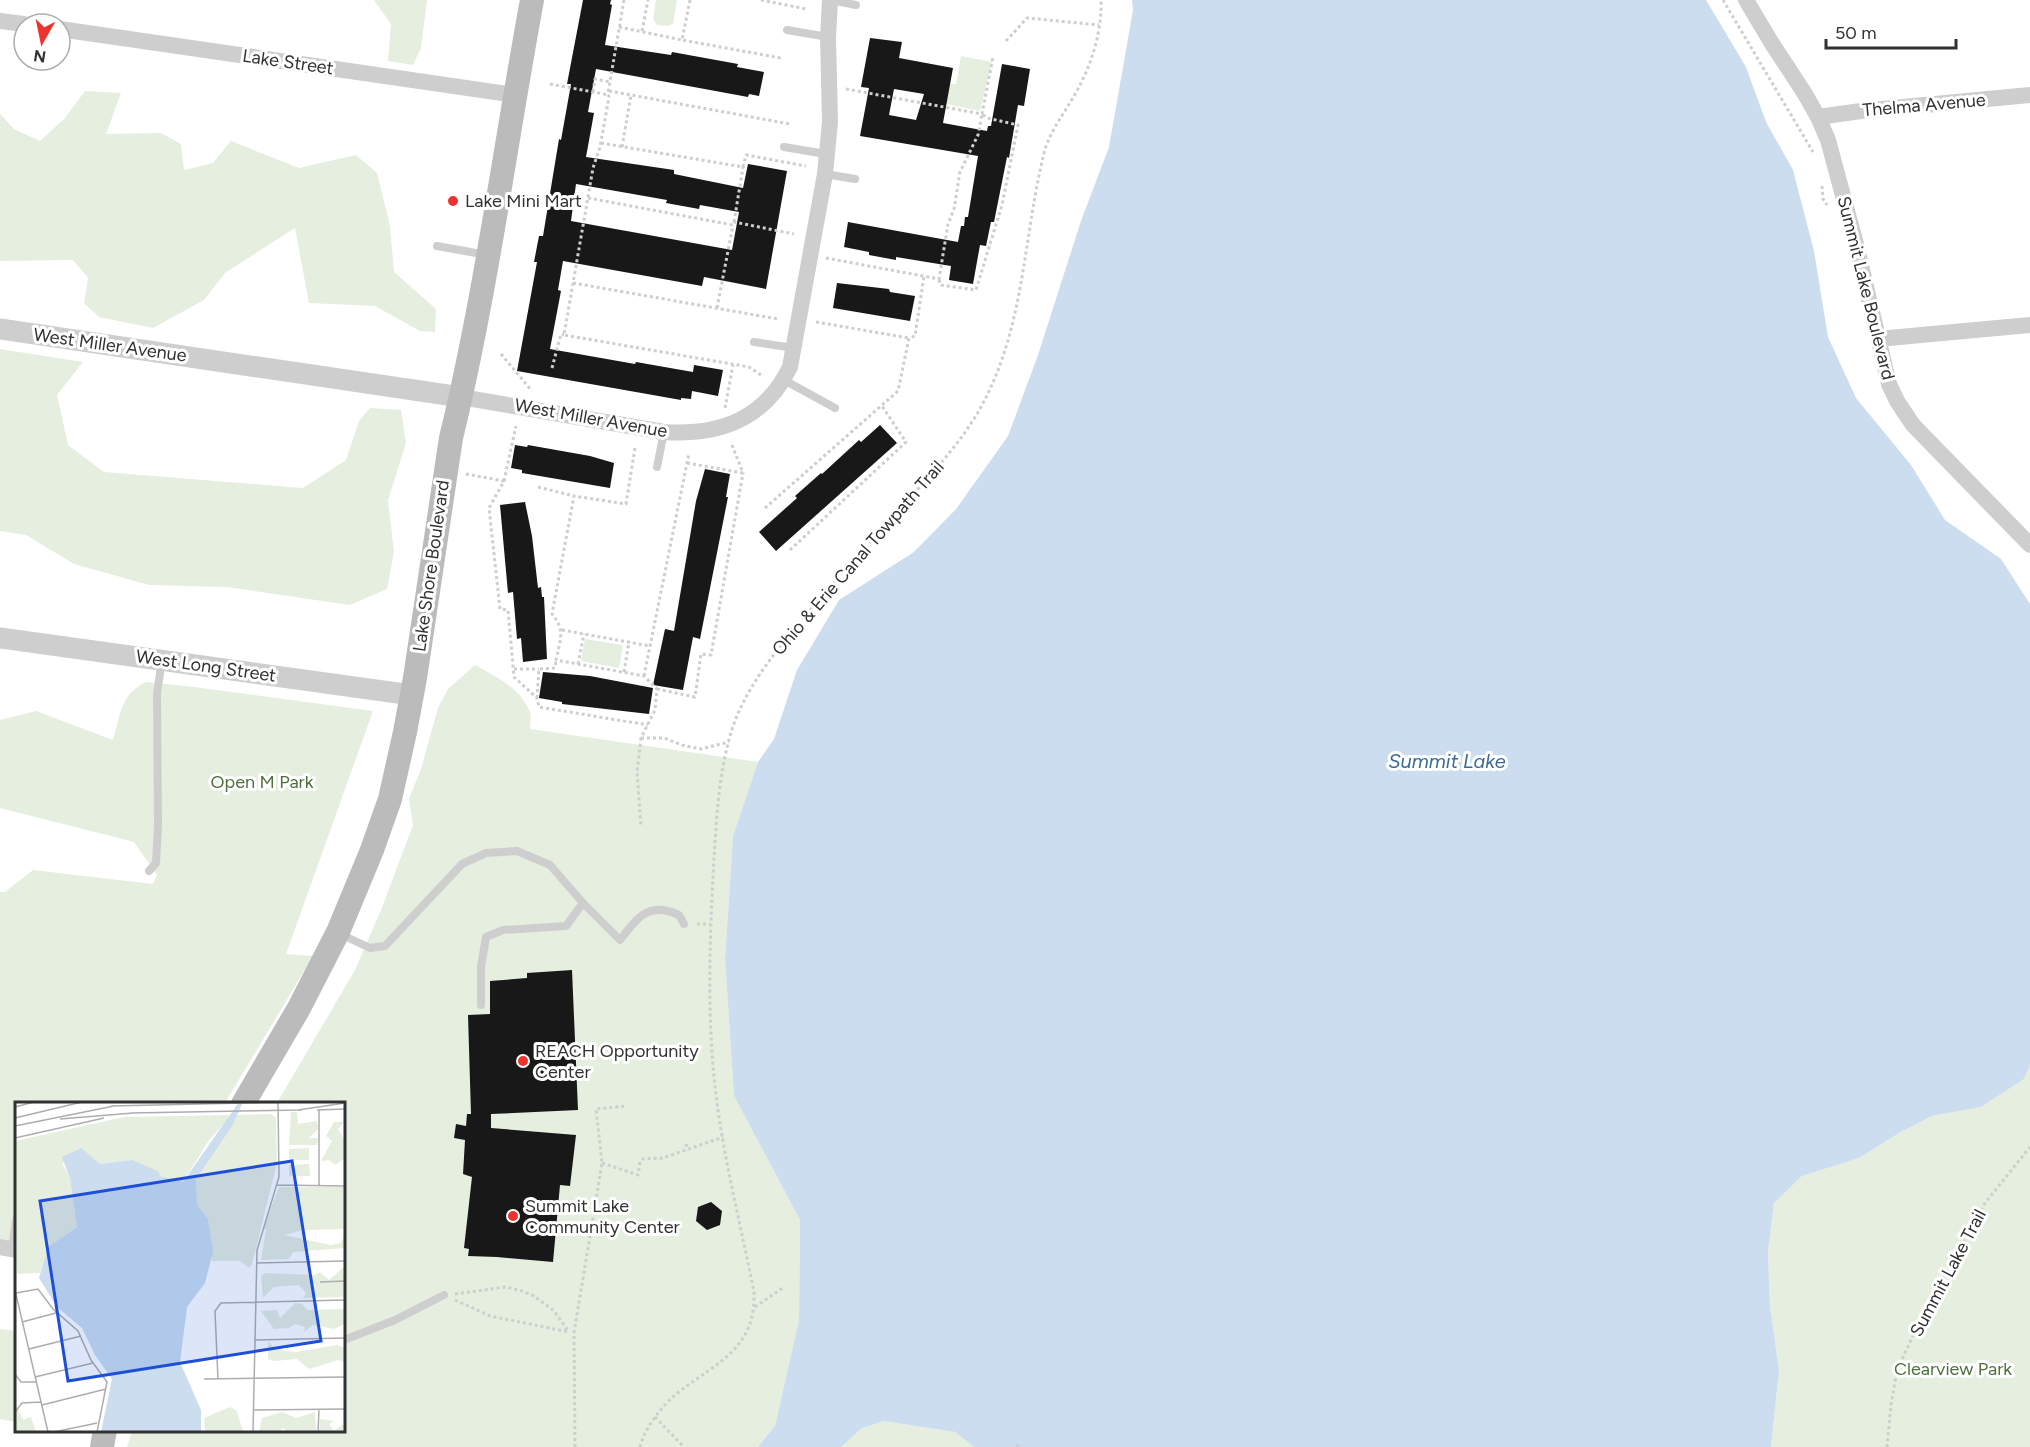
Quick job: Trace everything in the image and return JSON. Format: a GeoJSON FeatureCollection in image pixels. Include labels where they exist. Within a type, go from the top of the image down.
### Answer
{"type":"FeatureCollection","features":[{"type":"Feature","properties":{"kind":"main road","name":"Lake Shore Boulevard"},"geometry":{"type":"LineString","coordinates":[[244,1102],[338,932],[372,850],[390,799],[412,695],[451,438],[488,255],[532,0]]}},
{"type":"Feature","properties":{"kind":"main road"},"geometry":{"type":"LineString","coordinates":[[102,1447],[105,1432]]}},
{"type":"Feature","properties":{"kind":"street","name":"West Miller Avenue"},"geometry":{"type":"LineString","coordinates":[[0,329],[461,397],[664,432],[682,434],[736,423],[770,399],[784,380],[790,367],[825,174],[830,122],[828,37],[830,0]]}},
{"type":"Feature","properties":{"kind":"street","name":"Summit Lake Boulevard"},"geometry":{"type":"LineString","coordinates":[[1746,0],[1818,117],[1835,164],[1888,384],[1906,416],[2030,545]]}},
{"type":"Feature","properties":{"kind":"street","name":"Lake Street"},"geometry":{"type":"LineString","coordinates":[[72,31],[515,95]]}},
{"type":"Feature","properties":{"kind":"street","name":"Thelma Avenue"},"geometry":{"type":"LineString","coordinates":[[1818,117],[2030,95]]}},
{"type":"Feature","properties":{"kind":"street"},"geometry":{"type":"LineString","coordinates":[[1878,339],[2030,325]]}},
{"type":"Feature","properties":{"kind":"street","name":"West Long Street"},"geometry":{"type":"LineString","coordinates":[[0,638],[412,695]]}},
{"type":"Feature","properties":{"kind":"lane"},"geometry":{"type":"LineString","coordinates":[[830,0],[856,5]]}},
{"type":"Feature","properties":{"kind":"lane"},"geometry":{"type":"LineString","coordinates":[[787,30],[828,37]]}},
{"type":"Feature","properties":{"kind":"lane"},"geometry":{"type":"LineString","coordinates":[[784,147],[826,154]]}},
{"type":"Feature","properties":{"kind":"lane"},"geometry":{"type":"LineString","coordinates":[[825,174],[855,179]]}},
{"type":"Feature","properties":{"kind":"lane"},"geometry":{"type":"LineString","coordinates":[[437,246],[488,255]]}},
{"type":"Feature","properties":{"kind":"lane"},"geometry":{"type":"LineString","coordinates":[[754,342],[794,348]]}},
{"type":"Feature","properties":{"kind":"lane"},"geometry":{"type":"LineString","coordinates":[[784,380],[835,408]]}},
{"type":"Feature","properties":{"kind":"lane"},"geometry":{"type":"LineString","coordinates":[[657,467],[664,432]]}},
{"type":"Feature","properties":{"kind":"lane"},"geometry":{"type":"LineString","coordinates":[[149,871],[156,863],[157,693],[162,660]]}},
{"type":"Feature","properties":{"kind":"lane"},"geometry":{"type":"LineString","coordinates":[[338,932],[370,948],[385,946],[462,864],[486,853],[517,851],[550,865],[583,903],[620,940],[645,912],[657,909],[670,911],[679,915],[684,924]]}},
{"type":"Feature","properties":{"kind":"lane"},"geometry":{"type":"LineString","coordinates":[[481,1005],[481,967],[486,937],[503,930],[566,926],[583,903]]}},
{"type":"Feature","properties":{"kind":"lane"},"geometry":{"type":"LineString","coordinates":[[10,1249],[15,1225]]}},
{"type":"Feature","properties":{"kind":"lane"},"geometry":{"type":"LineString","coordinates":[[345,1340],[395,1320],[444,1295]]}},
{"type":"Feature","properties":{"kind":"path"},"geometry":{"type":"LineString","coordinates":[[564,334],[593,168],[601,143],[624,0]]}},
{"type":"Feature","properties":{"kind":"path"},"geometry":{"type":"LineString","coordinates":[[642,31],[648,0]]}},
{"type":"Feature","properties":{"kind":"path"},"geometry":{"type":"LineString","coordinates":[[682,40],[690,0]]}},
{"type":"Feature","properties":{"kind":"path"},"geometry":{"type":"LineString","coordinates":[[760,0],[806,9]]}},
{"type":"Feature","properties":{"kind":"path","name":"Ohio & Erie Canal Towpath Trail"},"geometry":{"type":"LineString","coordinates":[[640,1447],[642,1437],[655,1417],[678,1392],[720,1364],[736,1349],[745,1336],[755,1307],[723,1137],[714,1081],[710,1030],[710,924],[718,798],[729,742],[741,705],[771,659],[825,593],[943,460],[978,411],[999,366],[1014,322],[1045,149],[1050,135],[1090,63],[1099,25],[1101,0]]}},
{"type":"Feature","properties":{"kind":"path"},"geometry":{"type":"LineString","coordinates":[[1006,42],[1027,18],[1099,25]]}},
{"type":"Feature","properties":{"kind":"path"},"geometry":{"type":"LineString","coordinates":[[620,27],[781,57]]}},
{"type":"Feature","properties":{"kind":"path"},"geometry":{"type":"LineString","coordinates":[[844,89],[982,114],[987,118],[1018,125],[1002,205],[976,290],[940,285],[939,279],[960,172],[978,135],[982,114],[993,57]]}},
{"type":"Feature","properties":{"kind":"path"},"geometry":{"type":"LineString","coordinates":[[593,92],[595,79],[610,82]]}},
{"type":"Feature","properties":{"kind":"path"},"geometry":{"type":"LineString","coordinates":[[550,84],[593,92],[632,95],[790,124]]}},
{"type":"Feature","properties":{"kind":"path"},"geometry":{"type":"LineString","coordinates":[[622,147],[632,95]]}},
{"type":"Feature","properties":{"kind":"path"},"geometry":{"type":"LineString","coordinates":[[601,143],[742,167]]}},
{"type":"Feature","properties":{"kind":"path"},"geometry":{"type":"LineString","coordinates":[[717,308],[746,155],[806,166]]}},
{"type":"Feature","properties":{"kind":"path"},"geometry":{"type":"LineString","coordinates":[[588,198],[794,234]]}},
{"type":"Feature","properties":{"kind":"path"},"geometry":{"type":"LineString","coordinates":[[826,258],[939,279]]}},
{"type":"Feature","properties":{"kind":"path"},"geometry":{"type":"LineString","coordinates":[[815,322],[909,338],[915,336],[924,276]]}},
{"type":"Feature","properties":{"kind":"path"},"geometry":{"type":"LineString","coordinates":[[573,284],[778,319]]}},
{"type":"Feature","properties":{"kind":"path"},"geometry":{"type":"LineString","coordinates":[[552,368],[558,342],[561,334],[564,334],[749,367],[761,375]]}},
{"type":"Feature","properties":{"kind":"path"},"geometry":{"type":"LineString","coordinates":[[765,508],[898,391],[909,338]]}},
{"type":"Feature","properties":{"kind":"path"},"geometry":{"type":"LineString","coordinates":[[501,354],[532,391]]}},
{"type":"Feature","properties":{"kind":"path"},"geometry":{"type":"LineString","coordinates":[[725,408],[733,364]]}},
{"type":"Feature","properties":{"kind":"path"},"geometry":{"type":"LineString","coordinates":[[790,550],[906,442],[882,406]]}},
{"type":"Feature","properties":{"kind":"path"},"geometry":{"type":"LineString","coordinates":[[516,426],[504,481],[489,508],[501,609],[508,610],[514,677],[537,698]]}},
{"type":"Feature","properties":{"kind":"path"},"geometry":{"type":"LineString","coordinates":[[556,660],[644,676],[657,689],[695,697],[702,654],[711,655],[743,473],[732,445]]}},
{"type":"Feature","properties":{"kind":"path"},"geometry":{"type":"LineString","coordinates":[[538,488],[626,504],[635,448]]}},
{"type":"Feature","properties":{"kind":"path"},"geometry":{"type":"LineString","coordinates":[[644,676],[689,453]]}},
{"type":"Feature","properties":{"kind":"path"},"geometry":{"type":"LineString","coordinates":[[687,463],[743,473]]}},
{"type":"Feature","properties":{"kind":"path"},"geometry":{"type":"LineString","coordinates":[[466,474],[504,481]]}},
{"type":"Feature","properties":{"kind":"path"},"geometry":{"type":"LineString","coordinates":[[513,669],[555,668],[562,630],[552,614],[574,496]]}},
{"type":"Feature","properties":{"kind":"path"},"geometry":{"type":"LineString","coordinates":[[562,630],[650,646]]}},
{"type":"Feature","properties":{"kind":"path"},"geometry":{"type":"LineString","coordinates":[[578,664],[584,634]]}},
{"type":"Feature","properties":{"kind":"path"},"geometry":{"type":"LineString","coordinates":[[624,672],[629,642]]}},
{"type":"Feature","properties":{"kind":"path"},"geometry":{"type":"LineString","coordinates":[[539,669],[537,698],[539,707],[648,724]]}},
{"type":"Feature","properties":{"kind":"path"},"geometry":{"type":"LineString","coordinates":[[641,827],[637,772],[641,738],[655,710],[657,689]]}},
{"type":"Feature","properties":{"kind":"path"},"geometry":{"type":"LineString","coordinates":[[641,738],[664,738],[701,749],[729,742]]}},
{"type":"Feature","properties":{"kind":"path"},"geometry":{"type":"LineString","coordinates":[[575,1447],[571,1332],[602,1163],[596,1109],[626,1106]]}},
{"type":"Feature","properties":{"kind":"path"},"geometry":{"type":"LineString","coordinates":[[602,1163],[638,1175],[640,1162],[643,1160],[663,1158],[723,1137]]}},
{"type":"Feature","properties":{"kind":"path"},"geometry":{"type":"LineString","coordinates":[[686,1144],[688,1150]]}},
{"type":"Feature","properties":{"kind":"path","name":"Summit Lake Trail"},"geometry":{"type":"LineString","coordinates":[[1887,1447],[1897,1370],[1917,1327],[1985,1203],[2030,1147]]}},
{"type":"Feature","properties":{"kind":"path"},"geometry":{"type":"LineString","coordinates":[[444,1295],[506,1287],[522,1291],[534,1296],[554,1311],[571,1332]]}},
{"type":"Feature","properties":{"kind":"path"},"geometry":{"type":"LineString","coordinates":[[755,1307],[784,1287]]}},
{"type":"Feature","properties":{"kind":"path"},"geometry":{"type":"LineString","coordinates":[[444,1295],[490,1316],[571,1332]]}},
{"type":"Feature","properties":{"kind":"path"},"geometry":{"type":"LineString","coordinates":[[655,1417],[684,1447]]}},
{"type":"Feature","properties":{"kind":"green space"},"geometry":{"type":"Polygon","coordinates":[[[374,0],[427,0],[421,48],[413,65],[388,61],[391,24],[374,0]]]}},
{"type":"Feature","properties":{"kind":"green space"},"geometry":{"type":"Polygon","coordinates":[[[656,0],[677,0],[673,24],[657,25],[653,19],[656,0]]]}},
{"type":"Feature","properties":{"kind":"green space"},"geometry":{"type":"Polygon","coordinates":[[[961,56],[992,62],[980,111],[946,104],[950,84],[956,84],[961,56]]]}},
{"type":"Feature","properties":{"kind":"green space"},"geometry":{"type":"Polygon","coordinates":[[[85,91],[121,93],[106,134],[161,133],[181,144],[184,170],[213,163],[231,141],[299,168],[356,155],[377,173],[390,226],[394,272],[436,309],[435,332],[420,331],[375,306],[309,303],[295,228],[225,273],[204,300],[153,328],[99,317],[84,303],[88,278],[73,260],[0,261],[0,114],[14,129],[40,141],[65,118],[85,91]]]}},
{"type":"Feature","properties":{"kind":"green space"},"geometry":{"type":"Polygon","coordinates":[[[0,349],[83,362],[57,395],[68,445],[104,472],[303,488],[346,460],[359,421],[370,408],[401,410],[406,443],[388,500],[394,552],[387,589],[350,605],[227,587],[149,585],[74,564],[26,535],[0,531],[0,349]]]}},
{"type":"Feature","properties":{"kind":"green space"},"geometry":{"type":"Polygon","coordinates":[[[585,639],[623,645],[619,668],[581,661],[585,639]]]}},
{"type":"Feature","properties":{"kind":"green space"},"geometry":{"type":"Polygon","coordinates":[[[475,665],[506,683],[520,695],[530,712],[530,729],[758,762],[733,836],[725,959],[734,1096],[800,1220],[799,1320],[775,1426],[758,1447],[127,1447],[132,1432],[345,1432],[345,1102],[278,1102],[355,970],[381,910],[413,825],[409,799],[421,769],[438,708],[448,689],[475,665]]]}},
{"type":"Feature","properties":{"kind":"green space","name":"Open M Park"},"geometry":{"type":"Polygon","coordinates":[[[146,682],[373,711],[286,954],[313,956],[226,1102],[15,1102],[15,1242],[0,1240],[0,892],[5,892],[33,870],[153,884],[157,875],[134,842],[0,808],[0,720],[36,711],[113,740],[126,699],[146,682]]]}},
{"type":"Feature","properties":{"kind":"green space","name":"Clearview Park"},"geometry":{"type":"Polygon","coordinates":[[[2030,1066],[2030,1447],[1771,1447],[1779,1370],[1770,1306],[1768,1252],[1774,1203],[1802,1176],[1859,1158],[1932,1116],[1981,1107],[2024,1079],[2030,1066]]]}},
{"type":"Feature","properties":{"kind":"green space"},"geometry":{"type":"Polygon","coordinates":[[[0,1329],[15,1331],[15,1422],[0,1419],[0,1329]]]}},
{"type":"Feature","properties":{"kind":"green space"},"geometry":{"type":"Polygon","coordinates":[[[884,1421],[955,1432],[974,1447],[841,1447],[862,1428],[884,1421]]]}},
{"type":"Feature","properties":{"kind":"water","name":"Summit Lake"},"geometry":{"type":"Polygon","coordinates":[[[1132,0],[1706,0],[1746,67],[1766,122],[1793,170],[1814,251],[1828,337],[1856,398],[1911,465],[1945,520],[2001,559],[2030,604],[2030,1066],[2024,1079],[1981,1107],[1932,1116],[1859,1158],[1802,1176],[1774,1203],[1768,1252],[1770,1306],[1779,1370],[1771,1447],[974,1447],[955,1432],[884,1421],[862,1428],[841,1447],[758,1447],[775,1426],[799,1320],[800,1220],[734,1096],[725,959],[733,836],[758,762],[774,739],[797,670],[839,600],[914,552],[956,509],[1008,436],[1038,355],[1081,221],[1109,147],[1133,10],[1132,0]]]}},
{"type":"Feature","properties":{"kind":"building"},"geometry":{"type":"Polygon","coordinates":[[[583,0],[611,0],[605,45],[671,55],[672,52],[738,64],[737,67],[764,72],[759,96],[749,94],[748,97],[596,69],[588,112],[594,113],[586,157],[674,170],[674,174],[743,188],[748,164],[787,171],[766,289],[704,277],[702,286],[563,261],[558,290],[561,291],[550,349],[693,372],[694,365],[723,370],[718,396],[692,391],[691,399],[681,398],[681,400],[517,371],[537,262],[534,262],[539,236],[543,236],[559,139],[561,140],[571,84],[567,84],[583,0]],[[576,184],[571,221],[732,250],[739,212],[700,205],[699,209],[666,203],[667,200],[576,184]]]}},
{"type":"Feature","properties":{"kind":"building"},"geometry":{"type":"Polygon","coordinates":[[[870,38],[902,42],[899,58],[953,68],[943,123],[987,131],[988,126],[991,126],[1002,64],[1030,69],[1024,106],[1018,105],[1009,158],[1007,157],[994,222],[991,222],[986,246],[980,245],[973,284],[949,280],[951,266],[896,257],[896,260],[844,247],[848,222],[958,242],[961,226],[964,226],[965,217],[968,217],[978,156],[860,136],[869,88],[861,87],[870,38]],[[894,89],[889,115],[916,120],[924,94],[894,89]]]}},
{"type":"Feature","properties":{"kind":"building"},"geometry":{"type":"Polygon","coordinates":[[[837,283],[889,289],[890,292],[915,296],[910,321],[833,308],[837,283]]]}},
{"type":"Feature","properties":{"kind":"building"},"geometry":{"type":"Polygon","coordinates":[[[880,425],[897,443],[776,551],[759,532],[821,473],[880,425]]]}},
{"type":"Feature","properties":{"kind":"building"},"geometry":{"type":"Polygon","coordinates":[[[515,445],[527,447],[528,445],[590,456],[614,463],[610,488],[522,473],[522,470],[511,468],[515,445]]]}},
{"type":"Feature","properties":{"kind":"building"},"geometry":{"type":"Polygon","coordinates":[[[705,469],[730,474],[726,497],[728,497],[700,639],[693,637],[683,690],[653,685],[665,629],[674,631],[696,501],[705,469]]]}},
{"type":"Feature","properties":{"kind":"building"},"geometry":{"type":"Polygon","coordinates":[[[525,502],[532,536],[538,588],[541,587],[542,597],[544,597],[547,659],[523,662],[521,638],[517,639],[513,592],[508,593],[500,505],[525,502]]]}},
{"type":"Feature","properties":{"kind":"building"},"geometry":{"type":"Polygon","coordinates":[[[543,672],[590,676],[653,688],[649,714],[562,704],[562,702],[539,698],[543,672]]]}},
{"type":"Feature","properties":{"kind":"building"},"geometry":{"type":"Polygon","coordinates":[[[572,970],[578,1110],[491,1114],[491,1128],[576,1135],[570,1186],[560,1185],[553,1262],[468,1256],[469,1249],[464,1248],[472,1177],[463,1174],[465,1140],[454,1138],[456,1124],[466,1126],[467,1114],[471,1114],[468,1015],[490,1014],[490,981],[527,978],[527,973],[572,970]]]}},
{"type":"Feature","properties":{"kind":"building"},"geometry":{"type":"Polygon","coordinates":[[[711,1202],[722,1211],[720,1225],[707,1230],[696,1221],[698,1207],[711,1202]]]}},
{"type":"Feature","properties":{"kind":"place","name":"Lake Mini Mart"},"geometry":{"type":"Point","coordinates":[453,201]}},
{"type":"Feature","properties":{"kind":"place","name":"REACH Opportunity Center"},"geometry":{"type":"Point","coordinates":[523,1061]}},
{"type":"Feature","properties":{"kind":"place","name":"Summit Lake Community Center"},"geometry":{"type":"Point","coordinates":[513,1216]}}]}
